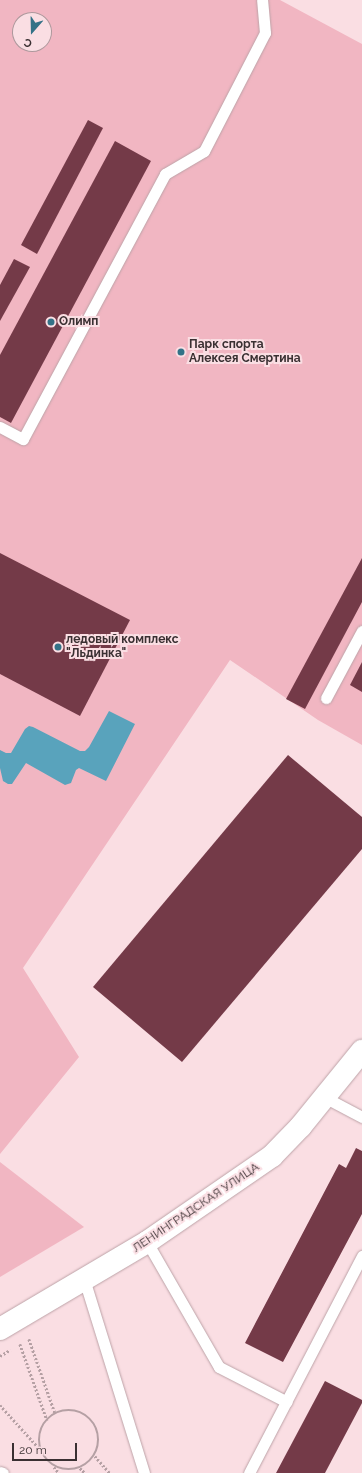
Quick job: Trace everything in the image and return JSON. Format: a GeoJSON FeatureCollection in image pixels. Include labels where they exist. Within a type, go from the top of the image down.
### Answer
{"type":"FeatureCollection","features":[{"type":"Feature","properties":{"kind":"street","name":"ЛЕНИНГРАДСКАЯ УЛИЦА"},"geometry":{"type":"LineString","coordinates":[[0,1329],[147,1242],[272,1156],[362,1051]]}},
{"type":"Feature","properties":{"kind":"lane"},"geometry":{"type":"LineString","coordinates":[[0,427],[23,439],[165,174],[204,151],[265,33],[262,0]]}},
{"type":"Feature","properties":{"kind":"lane"},"geometry":{"type":"LineString","coordinates":[[326,698],[362,632]]}},
{"type":"Feature","properties":{"kind":"lane"},"geometry":{"type":"LineString","coordinates":[[324,1097],[362,1117]]}},
{"type":"Feature","properties":{"kind":"lane"},"geometry":{"type":"LineString","coordinates":[[147,1242],[219,1367],[287,1402]]}},
{"type":"Feature","properties":{"kind":"lane"},"geometry":{"type":"LineString","coordinates":[[249,1473],[362,1256]]}},
{"type":"Feature","properties":{"kind":"lane"},"geometry":{"type":"LineString","coordinates":[[84,1279],[144,1473]]}},
{"type":"Feature","properties":{"kind":"path"},"geometry":{"type":"LineString","coordinates":[[29,1339],[55,1413]]}},
{"type":"Feature","properties":{"kind":"path"},"geometry":{"type":"LineString","coordinates":[[20,1344],[47,1420]]}},
{"type":"Feature","properties":{"kind":"path"},"geometry":{"type":"LineString","coordinates":[[0,1405],[40,1448],[45,1458],[59,1473]]}},
{"type":"Feature","properties":{"kind":"path"},"geometry":{"type":"LineString","coordinates":[[40,1448],[39,1438],[41,1428],[55,1413],[65,1410],[75,1410],[92,1420],[97,1428],[99,1438],[95,1456],[80,1468],[61,1469],[52,1465]]}},
{"type":"Feature","properties":{"kind":"path"},"geometry":{"type":"LineString","coordinates":[[95,1456],[110,1473]]}},
{"type":"Feature","properties":{"kind":"path"},"geometry":{"type":"LineString","coordinates":[[80,1468],[85,1473]]}},
{"type":"Feature","properties":{"kind":"shaded area","name":"Парк спорта Алексея Смертина"},"geometry":{"type":"Polygon","coordinates":[[[0,0],[280,0],[362,44],[362,745],[318,720],[230,660],[23,968],[79,1057],[0,1154],[0,0]]]}},
{"type":"Feature","properties":{"kind":"shaded area"},"geometry":{"type":"Polygon","coordinates":[[[0,1162],[84,1227],[0,1277],[0,1162]]]}},
{"type":"Feature","properties":{"kind":"water"},"geometry":{"type":"Polygon","coordinates":[[[109,711],[135,724],[106,781],[79,768],[76,770],[71,783],[65,785],[26,763],[12,784],[8,784],[3,781],[0,768],[0,750],[6,753],[11,753],[25,729],[29,726],[80,751],[85,751],[89,747],[109,711]]]}},
{"type":"Feature","properties":{"kind":"building"},"geometry":{"type":"Polygon","coordinates":[[[88,120],[103,128],[37,254],[21,245],[88,120]]]}},
{"type":"Feature","properties":{"kind":"building"},"geometry":{"type":"Polygon","coordinates":[[[115,141],[151,161],[11,423],[0,417],[0,355],[115,141]]]}},
{"type":"Feature","properties":{"kind":"building"},"geometry":{"type":"Polygon","coordinates":[[[14,259],[30,267],[0,321],[0,285],[14,259]]]}},
{"type":"Feature","properties":{"kind":"building","name":"ледовый комплекс \"Льдинка\""},"geometry":{"type":"Polygon","coordinates":[[[0,553],[130,620],[80,716],[0,674],[0,553]]]}},
{"type":"Feature","properties":{"kind":"building"},"geometry":{"type":"Polygon","coordinates":[[[362,558],[362,602],[305,709],[286,699],[362,558]]]}},
{"type":"Feature","properties":{"kind":"building"},"geometry":{"type":"Polygon","coordinates":[[[362,662],[362,692],[350,685],[362,662]]]}},
{"type":"Feature","properties":{"kind":"building"},"geometry":{"type":"Polygon","coordinates":[[[288,755],[362,817],[362,849],[182,1062],[93,987],[288,755]]]}},
{"type":"Feature","properties":{"kind":"building"},"geometry":{"type":"Polygon","coordinates":[[[356,1148],[362,1151],[362,1214],[283,1362],[245,1343],[339,1164],[346,1168],[356,1148]]]}},
{"type":"Feature","properties":{"kind":"building"},"geometry":{"type":"Polygon","coordinates":[[[325,1381],[362,1400],[362,1403],[325,1473],[276,1473],[325,1381]]]}},
{"type":"Feature","properties":{"kind":"place","name":"Олимп"},"geometry":{"type":"Point","coordinates":[51,322]}},
{"type":"Feature","properties":{"kind":"place","name":"Парк спорта Алексея Смертина"},"geometry":{"type":"Point","coordinates":[181,352]}},
{"type":"Feature","properties":{"kind":"place","name":"ледовый комплекс \"Льдинка\""},"geometry":{"type":"Point","coordinates":[58,647]}}]}
